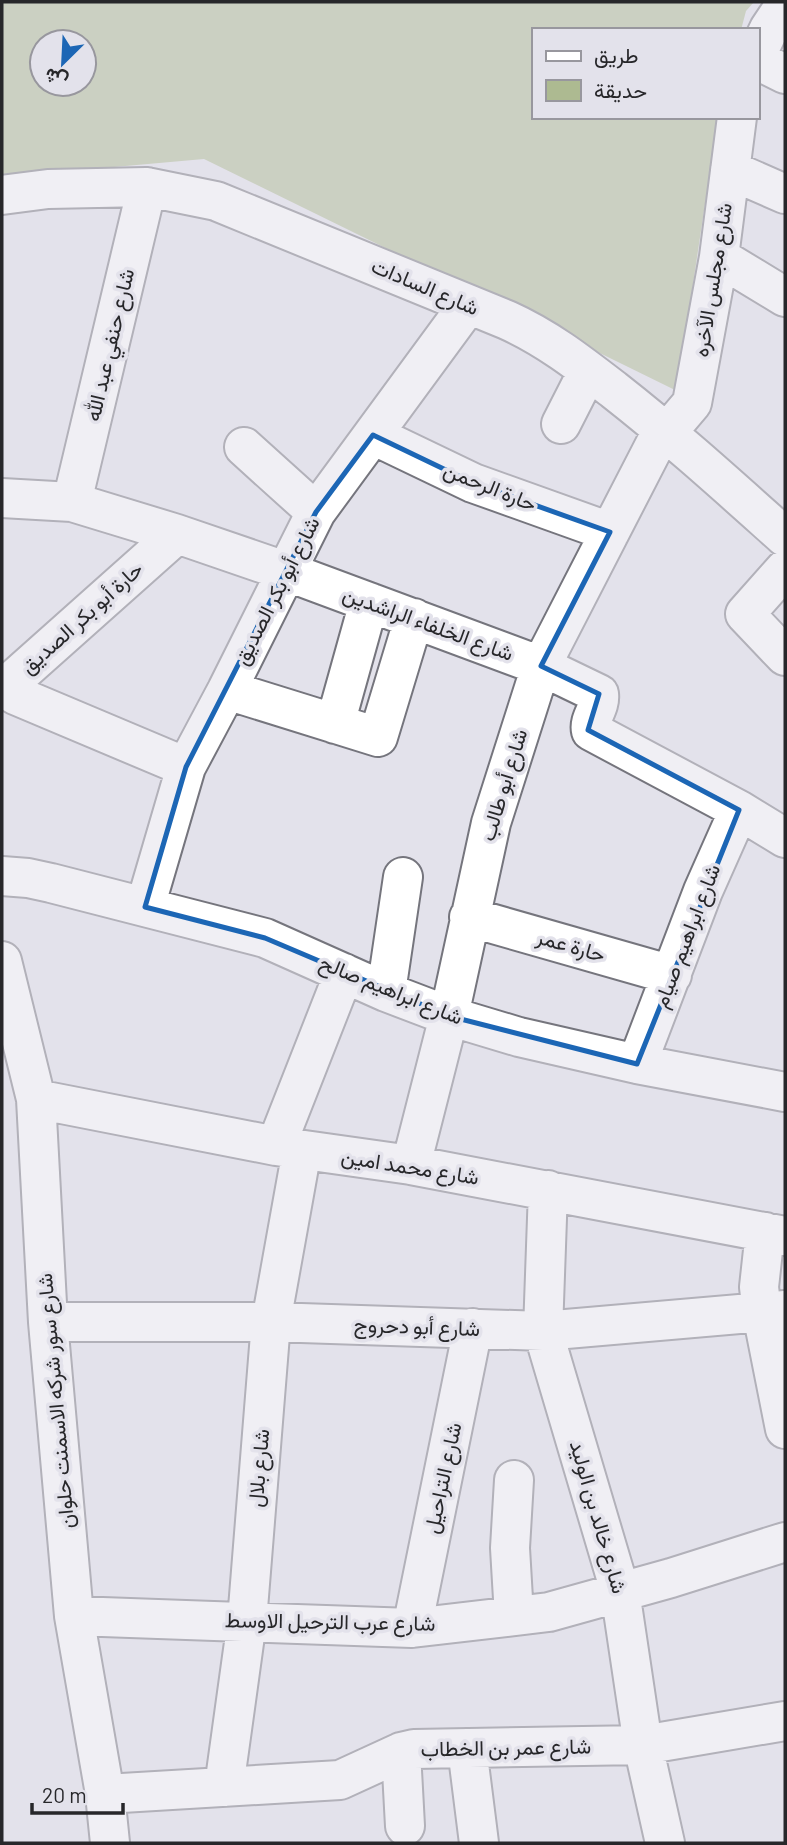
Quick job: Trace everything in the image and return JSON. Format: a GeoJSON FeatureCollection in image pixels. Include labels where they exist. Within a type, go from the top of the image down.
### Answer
{"type":"FeatureCollection","features":[{"type":"Feature","properties":{"kind":"street"},"geometry":{"type":"LineString","coordinates":[[759,50],[785,5]]}},
{"type":"Feature","properties":{"kind":"street"},"geometry":{"type":"LineString","coordinates":[[759,61],[785,75]]}},
{"type":"Feature","properties":{"kind":"street","name":"شارع مجلس الآخره"},"geometry":{"type":"LineString","coordinates":[[663,429],[685,415],[692,403],[719,257],[737,119]]}},
{"type":"Feature","properties":{"kind":"street"},"geometry":{"type":"LineString","coordinates":[[730,170],[785,194]]}},
{"type":"Feature","properties":{"kind":"street","name":"شارع السادات"},"geometry":{"type":"LineString","coordinates":[[2,195],[48,189],[147,187],[216,201],[538,334],[663,429],[785,537]]}},
{"type":"Feature","properties":{"kind":"street","name":"شارع حنفي عبد الله"},"geometry":{"type":"LineString","coordinates":[[72,502],[147,187]]}},
{"type":"Feature","properties":{"kind":"street"},"geometry":{"type":"LineString","coordinates":[[719,257],[785,297]]}},
{"type":"Feature","properties":{"kind":"street","name":"شارع أبو بكر الصديق"},"geometry":{"type":"LineString","coordinates":[[145,907],[186,767],[288,572],[316,512],[468,305]]}},
{"type":"Feature","properties":{"kind":"street"},"geometry":{"type":"LineString","coordinates":[[561,424],[588,370]]}},
{"type":"Feature","properties":{"kind":"street","name":"شارع أبو طالب"},"geometry":{"type":"LineString","coordinates":[[411,1165],[449,1016],[491,823],[541,666],[663,429]]}},
{"type":"Feature","properties":{"kind":"street","name":"حارة الرحمن"},"geometry":{"type":"LineString","coordinates":[[373,435],[473,483],[610,532]]}},
{"type":"Feature","properties":{"kind":"street"},"geometry":{"type":"LineString","coordinates":[[244,447],[316,512]]}},
{"type":"Feature","properties":{"kind":"street","name":"شارع الخلفاء الراشدين"},"geometry":{"type":"LineString","coordinates":[[2,498],[72,502],[177,534],[288,572],[541,666],[599,694],[600,702],[589,727],[591,732],[739,810],[785,838]]}},
{"type":"Feature","properties":{"kind":"street","name":"حارة أبو بكر الصديق"},"geometry":{"type":"LineString","coordinates":[[177,534],[12,681],[10,686],[15,695],[186,767]]}},
{"type":"Feature","properties":{"kind":"street"},"geometry":{"type":"LineString","coordinates":[[782,647],[745,614],[785,569]]}},
{"type":"Feature","properties":{"kind":"street"},"geometry":{"type":"LineString","coordinates":[[335,724],[369,602]]}},
{"type":"Feature","properties":{"kind":"street"},"geometry":{"type":"LineString","coordinates":[[227,690],[377,737],[399,721],[414,618]]}},
{"type":"Feature","properties":{"kind":"street","name":"شارع ابراهيم صيام"},"geometry":{"type":"LineString","coordinates":[[637,1064],[703,891],[739,810]]}},
{"type":"Feature","properties":{"kind":"street","name":"شارع ابراهيم صالح"},"geometry":{"type":"LineString","coordinates":[[2,876],[28,878],[265,938],[386,992],[449,1016],[519,1037],[637,1064],[785,1092]]}},
{"type":"Feature","properties":{"kind":"street"},"geometry":{"type":"LineString","coordinates":[[386,992],[404,877]]}},
{"type":"Feature","properties":{"kind":"street","name":"حارة عمر"},"geometry":{"type":"LineString","coordinates":[[469,917],[672,975]]}},
{"type":"Feature","properties":{"kind":"street","name":"شارع سور شركه الاسمنت حلوان"},"geometry":{"type":"LineString","coordinates":[[2,961],[36,1099],[48,1322],[74,1616],[105,1794],[110,1843]]}},
{"type":"Feature","properties":{"kind":"street","name":"شارع بلال"},"geometry":{"type":"LineString","coordinates":[[223,1787],[247,1621],[271,1322],[289,1148],[344,973]]}},
{"type":"Feature","properties":{"kind":"street","name":"شارع محمد امين"},"geometry":{"type":"LineString","coordinates":[[36,1099],[289,1148],[411,1165],[775,1234]]}},
{"type":"Feature","properties":{"kind":"street","name":"شارع خالد بن الوليد"},"geometry":{"type":"LineString","coordinates":[[548,1190],[543,1331],[620,1591],[643,1745],[665,1843]]}},
{"type":"Feature","properties":{"kind":"street"},"geometry":{"type":"LineString","coordinates":[[775,1234],[760,1287],[774,1312],[785,1429]]}},
{"type":"Feature","properties":{"kind":"street","name":"شارع أبو دحروج"},"geometry":{"type":"LineString","coordinates":[[48,1322],[271,1322],[543,1331],[774,1312]]}},
{"type":"Feature","properties":{"kind":"street","name":"شارع التراحيل"},"geometry":{"type":"LineString","coordinates":[[412,1628],[473,1328]]}},
{"type":"Feature","properties":{"kind":"street"},"geometry":{"type":"LineString","coordinates":[[514,1480],[510,1548],[514,1616]]}},
{"type":"Feature","properties":{"kind":"street","name":"شارع عرب الترحيل الاوسط"},"geometry":{"type":"LineString","coordinates":[[74,1616],[412,1628],[549,1612],[785,1542]]}},
{"type":"Feature","properties":{"kind":"street","name":"شارع عمر بن الخطاب"},"geometry":{"type":"LineString","coordinates":[[105,1794],[340,1780],[414,1748],[643,1745],[785,1721]]}},
{"type":"Feature","properties":{"kind":"street"},"geometry":{"type":"LineString","coordinates":[[467,1748],[479,1843]]}},
{"type":"Feature","properties":{"kind":"street"},"geometry":{"type":"LineString","coordinates":[[401,1752],[405,1826]]}},
{"type":"Feature","properties":{"kind":"highlighted area"},"geometry":{"type":"Polygon","coordinates":[[[373,435],[473,483],[610,532],[541,666],[599,694],[588,730],[739,810],[637,1064],[449,1016],[265,938],[145,907],[186,767],[316,512],[373,435]]]}},
{"type":"Feature","properties":{"kind":"green space"},"geometry":{"type":"Polygon","coordinates":[[[2,2],[754,2],[746,11],[742,28],[532,28],[532,119],[718,119],[677,391],[204,159],[2,177],[2,2]]]}}]}
